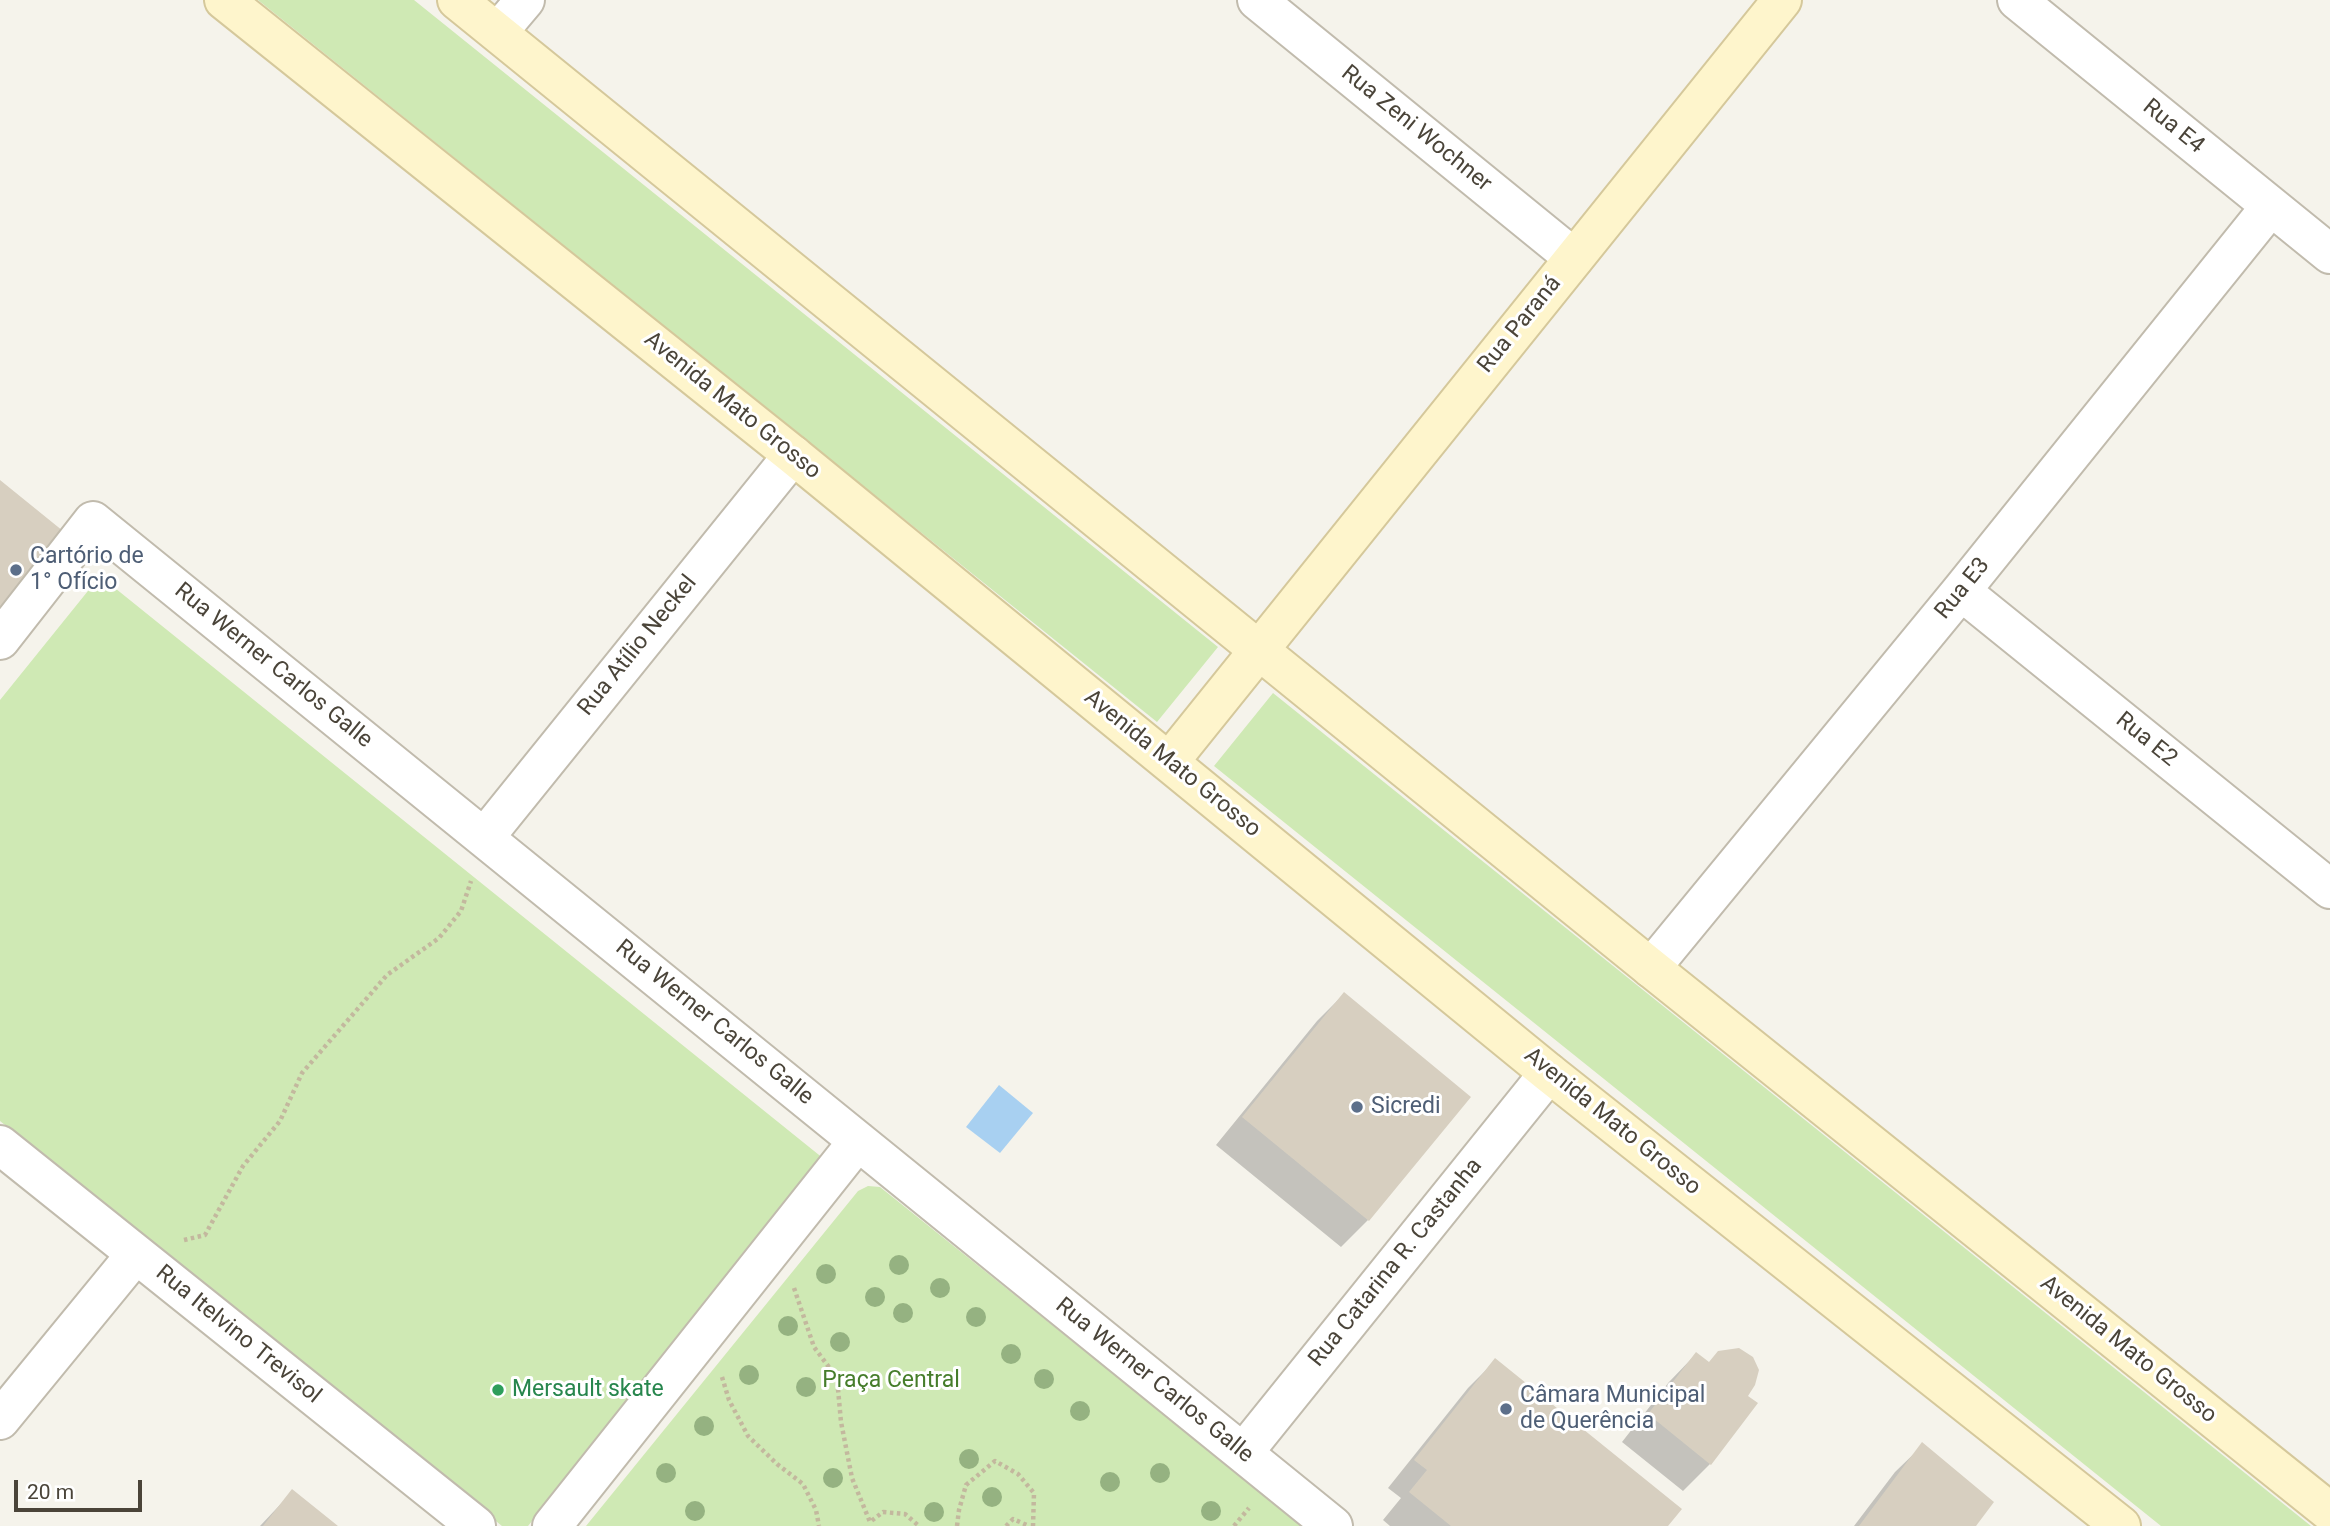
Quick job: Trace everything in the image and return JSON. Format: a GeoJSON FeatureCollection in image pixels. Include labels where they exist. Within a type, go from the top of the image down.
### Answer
{"type":"FeatureCollection","features":[{"type":"Feature","properties":{"kind":"street","name":"Avenida Mato Grosso"},"geometry":{"type":"LineString","coordinates":[[224,0],[793,454],[1549,1073],[2121,1526]]}},
{"type":"Feature","properties":{"kind":"street","name":"Avenida Mato Grosso"},"geometry":{"type":"LineString","coordinates":[[457,0],[1651,968],[2330,1512]]}},
{"type":"Feature","properties":{"kind":"street"},"geometry":{"type":"LineString","coordinates":[[498,32],[525,0]]}},
{"type":"Feature","properties":{"kind":"street","name":"Rua Zeni Wochner"},"geometry":{"type":"LineString","coordinates":[[1257,0],[1574,258]]}},
{"type":"Feature","properties":{"kind":"street","name":"Rua Paraná"},"geometry":{"type":"LineString","coordinates":[[1169,762],[1782,0]]}},
{"type":"Feature","properties":{"kind":"street","name":"Rua E4"},"geometry":{"type":"LineString","coordinates":[[2017,0],[2330,254]]}},
{"type":"Feature","properties":{"kind":"street","name":"Rua E3"},"geometry":{"type":"LineString","coordinates":[[1651,968],[1961,591],[2271,206]]}},
{"type":"Feature","properties":{"kind":"street","name":"Rua Atílio Neckel"},"geometry":{"type":"LineString","coordinates":[[484,838],[793,454]]}},
{"type":"Feature","properties":{"kind":"street","name":"Rua Werner Carlos Galle"},"geometry":{"type":"LineString","coordinates":[[0,640],[93,521],[1333,1526]]}},
{"type":"Feature","properties":{"kind":"street","name":"Rua E2"},"geometry":{"type":"LineString","coordinates":[[1961,591],[2329,886]]}},
{"type":"Feature","properties":{"kind":"street","name":"Rua Catarina R. Castanha"},"geometry":{"type":"LineString","coordinates":[[1243,1453],[1549,1073]]}},
{"type":"Feature","properties":{"kind":"street"},"geometry":{"type":"LineString","coordinates":[[552,1526],[858,1140]]}},
{"type":"Feature","properties":{"kind":"street","name":"Rua Itelvino Trevisol"},"geometry":{"type":"LineString","coordinates":[[0,1145],[476,1526]]}},
{"type":"Feature","properties":{"kind":"street"},"geometry":{"type":"LineString","coordinates":[[0,1420],[136,1254]]}},
{"type":"Feature","properties":{"kind":"path"},"geometry":{"type":"LineString","coordinates":[[136,1254],[205,1235],[243,1166],[280,1121],[302,1073],[387,975],[439,938],[461,911],[484,838]]}},
{"type":"Feature","properties":{"kind":"path"},"geometry":{"type":"LineString","coordinates":[[767,1255],[790,1275],[814,1347],[837,1378],[841,1422],[852,1478],[870,1525],[883,1511],[905,1514],[919,1526]]}},
{"type":"Feature","properties":{"kind":"path"},"geometry":{"type":"LineString","coordinates":[[696,1345],[718,1364],[729,1400],[748,1436],[776,1464],[803,1484],[816,1510],[819,1526]]}},
{"type":"Feature","properties":{"kind":"path"},"geometry":{"type":"LineString","coordinates":[[957,1526],[966,1485],[995,1461],[1018,1474],[1034,1493],[1031,1526],[1013,1519],[1006,1526]]}},
{"type":"Feature","properties":{"kind":"green space"},"geometry":{"type":"Polygon","coordinates":[[[258,0],[414,0],[1218,647],[1157,722],[258,0]]]}},
{"type":"Feature","properties":{"kind":"green space"},"geometry":{"type":"Polygon","coordinates":[[[100,576],[824,1159],[528,1526],[502,1526],[0,1121],[0,700],[100,576]]]}},
{"type":"Feature","properties":{"kind":"green space"},"geometry":{"type":"Polygon","coordinates":[[[1273,693],[2311,1526],[2161,1526],[1214,766],[1273,693]]]}},
{"type":"Feature","properties":{"kind":"green space","name":"Praça Central"},"geometry":{"type":"Polygon","coordinates":[[[868,1186],[880,1187],[1303,1526],[586,1526],[858,1191],[868,1186]]]}},
{"type":"Feature","properties":{"kind":"water"},"geometry":{"type":"Polygon","coordinates":[[[999,1085],[1033,1113],[1000,1153],[966,1127],[999,1085]]]}},
{"type":"Feature","properties":{"kind":"building","name":"Cartório de 1° Ofício"},"geometry":{"type":"Polygon","coordinates":[[[0,480],[63,531],[0,609],[0,480]]]}},
{"type":"Feature","properties":{"kind":"building","name":"Sicredi"},"geometry":{"type":"Polygon","coordinates":[[[1344,992],[1471,1097],[1369,1221],[1242,1117],[1344,992]]]}},
{"type":"Feature","properties":{"kind":"building"},"geometry":{"type":"Polygon","coordinates":[[[1739,1348],[1753,1357],[1759,1370],[1755,1385],[1748,1396],[1758,1403],[1711,1465],[1648,1414],[1696,1352],[1709,1362],[1718,1351],[1739,1348]]]}},
{"type":"Feature","properties":{"kind":"building","name":"Câmara Municipal de Querência"},"geometry":{"type":"Polygon","coordinates":[[[1495,1358],[1682,1509],[1668,1526],[1451,1526],[1409,1492],[1427,1470],[1414,1460],[1495,1358]]]}},
{"type":"Feature","properties":{"kind":"building"},"geometry":{"type":"Polygon","coordinates":[[[1922,1442],[1994,1502],[1976,1526],[1859,1526],[1922,1442]]]}},
{"type":"Feature","properties":{"kind":"building"},"geometry":{"type":"Polygon","coordinates":[[[292,1489],[338,1526],[263,1526],[292,1489]]]}},
{"type":"Feature","properties":{"kind":"place","name":"Cartório de 1° Ofício"},"geometry":{"type":"Point","coordinates":[16,570]}},
{"type":"Feature","properties":{"kind":"place","name":"Sicredi"},"geometry":{"type":"Point","coordinates":[1357,1107]}},
{"type":"Feature","properties":{"kind":"place","name":"Mersault skate"},"geometry":{"type":"Point","coordinates":[498,1390]}},
{"type":"Feature","properties":{"kind":"place","name":"Câmara Municipal de Querência"},"geometry":{"type":"Point","coordinates":[1506,1409]}}]}
